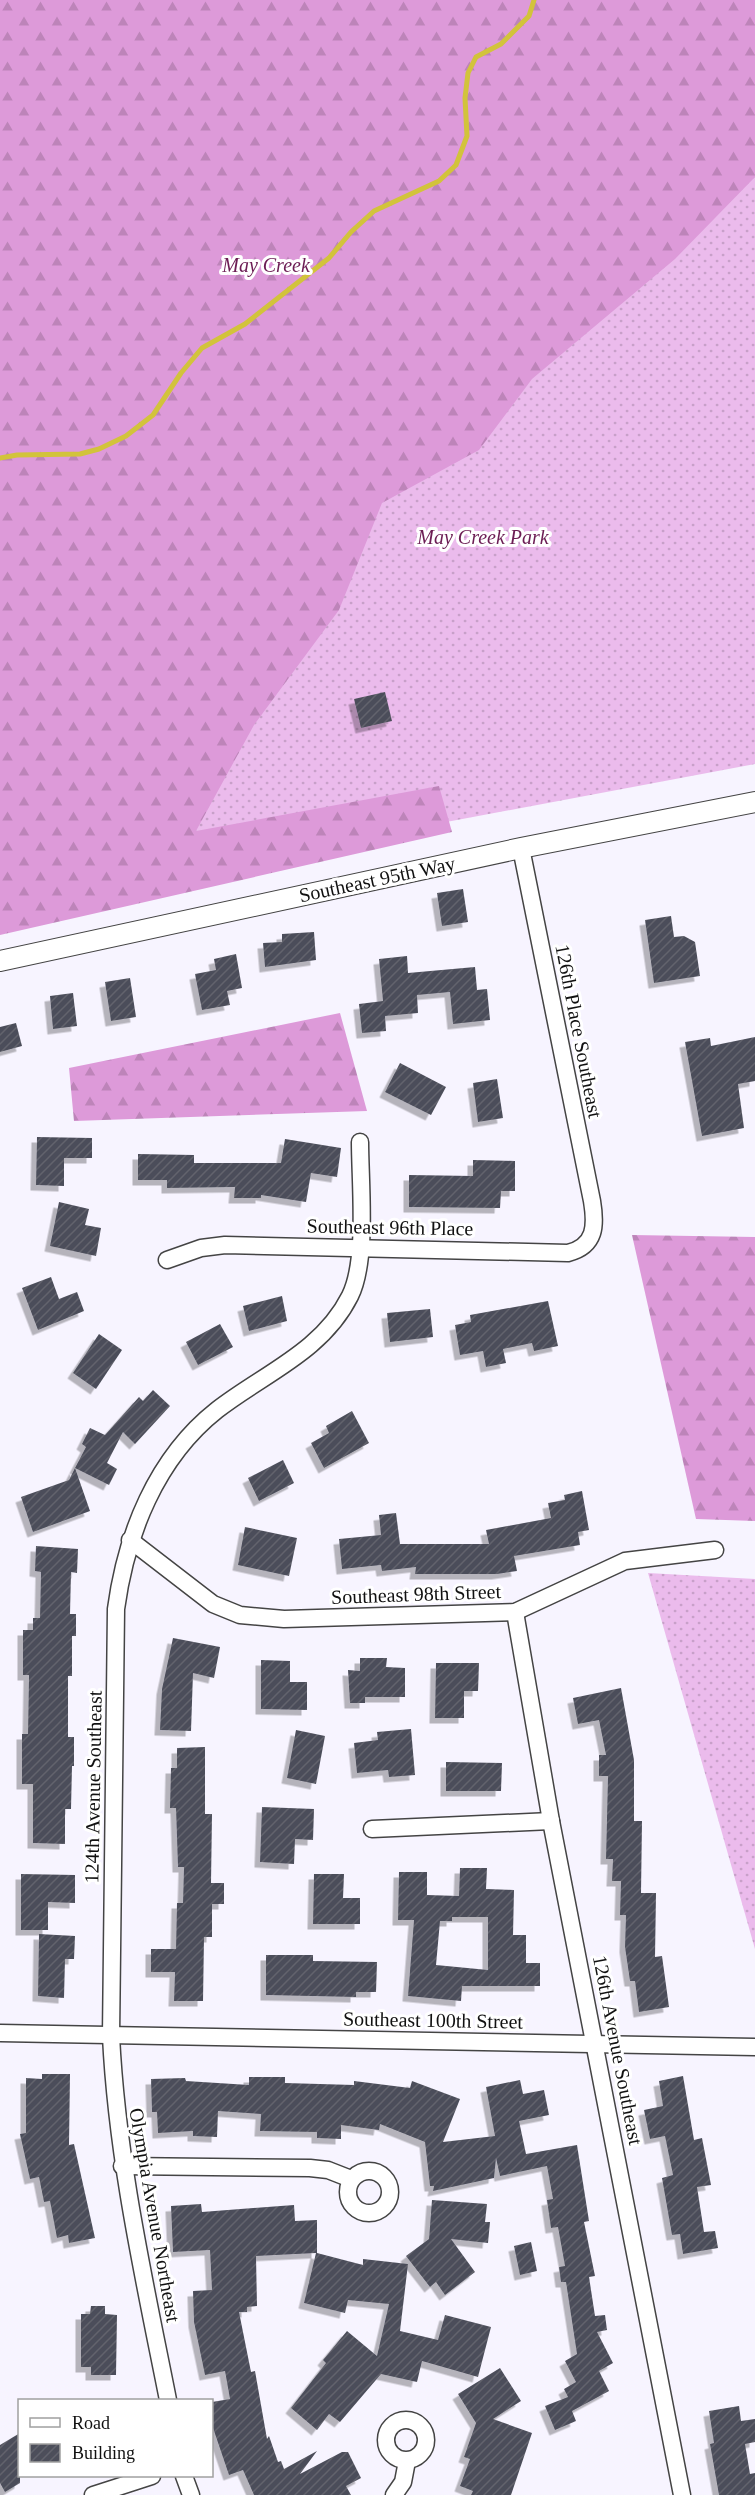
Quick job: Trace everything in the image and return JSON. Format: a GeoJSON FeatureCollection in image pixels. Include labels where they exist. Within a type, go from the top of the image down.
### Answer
{"type":"FeatureCollection","features":[{"type":"Feature","properties":{"kind":"street","name":"Southeast 95th Way"},"geometry":{"type":"LineString","coordinates":[[0,961],[521,848],[755,802]]}},
{"type":"Feature","properties":{"kind":"street","name":"126th Place Southeast"},"geometry":{"type":"LineString","coordinates":[[521,848],[595,1222]]}},
{"type":"Feature","properties":{"kind":"street","name":"124th Avenue Southeast"},"geometry":{"type":"LineString","coordinates":[[111,2036],[116,1609],[130,1540],[161,1476],[195,1430],[217,1410],[288,1364],[315,1341],[340,1313],[351,1294],[359,1271],[360,1142]]}},
{"type":"Feature","properties":{"kind":"street","name":"Southeast 96th Place"},"geometry":{"type":"LineString","coordinates":[[167,1260],[201,1248],[225,1245],[568,1253],[580,1250],[587,1243],[594,1233],[595,1222]]}},
{"type":"Feature","properties":{"kind":"street","name":"Southeast 98th Street"},"geometry":{"type":"LineString","coordinates":[[130,1540],[213,1604],[240,1615],[284,1619],[515,1612],[625,1561],[715,1550]]}},
{"type":"Feature","properties":{"kind":"street","name":"126th Avenue Southeast"},"geometry":{"type":"LineString","coordinates":[[515,1612],[551,1821],[682,2495]]}},
{"type":"Feature","properties":{"kind":"street"},"geometry":{"type":"LineString","coordinates":[[372,1829],[551,1821]]}},
{"type":"Feature","properties":{"kind":"street","name":"Southeast 100th Street"},"geometry":{"type":"LineString","coordinates":[[0,2033],[755,2047]]}},
{"type":"Feature","properties":{"kind":"street","name":"Olympia Avenue Northeast"},"geometry":{"type":"LineString","coordinates":[[111,2036],[114,2103],[123,2166],[168,2399]]}},
{"type":"Feature","properties":{"kind":"street"},"geometry":{"type":"LineString","coordinates":[[123,2166],[310,2168],[328,2170],[351,2179]]}},
{"type":"Feature","properties":{"kind":"street"},"geometry":{"type":"LineString","coordinates":[[394,2495],[403,2482],[407,2461]]}},
{"type":"Feature","properties":{"kind":"street"},"geometry":{"type":"LineString","coordinates":[[93,2495],[146,2477]]}},
{"type":"Feature","properties":{"kind":"street"},"geometry":{"type":"LineString","coordinates":[[185,2477],[191,2495]]}},
{"type":"Feature","properties":{"kind":"green space","name":"May Creek"},"geometry":{"type":"Polygon","coordinates":[[[0,0],[755,0],[755,177],[675,259],[532,379],[479,450],[382,503],[339,610],[254,725],[196,831],[439,786],[452,832],[0,935],[0,0]]]}},
{"type":"Feature","properties":{"kind":"green space","name":"May Creek Park"},"geometry":{"type":"Polygon","coordinates":[[[755,0],[755,764],[0,906],[755,0]]]}},
{"type":"Feature","properties":{"kind":"green space"},"geometry":{"type":"Polygon","coordinates":[[[340,1013],[367,1111],[74,1121],[69,1068],[340,1013]]]}},
{"type":"Feature","properties":{"kind":"green space"},"geometry":{"type":"Polygon","coordinates":[[[632,1235],[755,1237],[755,1521],[696,1519],[632,1235]]]}},
{"type":"Feature","properties":{"kind":"green space"},"geometry":{"type":"Polygon","coordinates":[[[648,1573],[755,1579],[755,1949],[648,1573]]]}},
{"type":"Feature","properties":{"kind":"building"},"geometry":{"type":"Polygon","coordinates":[[[385,692],[392,721],[361,728],[354,699],[385,692]]]}},
{"type":"Feature","properties":{"kind":"building"},"geometry":{"type":"Polygon","coordinates":[[[463,889],[468,922],[442,926],[437,893],[463,889]]]}},
{"type":"Feature","properties":{"kind":"building"},"geometry":{"type":"Polygon","coordinates":[[[671,916],[674,937],[684,936],[695,942],[700,976],[654,983],[645,920],[671,916]]]}},
{"type":"Feature","properties":{"kind":"building"},"geometry":{"type":"Polygon","coordinates":[[[314,932],[316,960],[265,967],[263,943],[282,942],[282,934],[314,932]]]}},
{"type":"Feature","properties":{"kind":"building"},"geometry":{"type":"Polygon","coordinates":[[[236,954],[242,988],[227,991],[230,1005],[202,1010],[195,974],[216,970],[214,959],[236,954]]]}},
{"type":"Feature","properties":{"kind":"building"},"geometry":{"type":"Polygon","coordinates":[[[407,956],[408,973],[475,967],[477,990],[487,989],[490,1020],[453,1024],[450,992],[417,995],[418,1013],[385,1016],[386,1031],[362,1033],[359,1004],[383,1001],[379,959],[407,956]]]}},
{"type":"Feature","properties":{"kind":"building"},"geometry":{"type":"Polygon","coordinates":[[[130,978],[136,1017],[111,1021],[105,982],[130,978]]]}},
{"type":"Feature","properties":{"kind":"building"},"geometry":{"type":"Polygon","coordinates":[[[73,993],[77,1026],[53,1029],[50,996],[73,993]]]}},
{"type":"Feature","properties":{"kind":"building"},"geometry":{"type":"Polygon","coordinates":[[[16,1023],[22,1046],[0,1052],[0,1027],[16,1023]]]}},
{"type":"Feature","properties":{"kind":"building"},"geometry":{"type":"Polygon","coordinates":[[[755,1037],[755,1081],[738,1084],[744,1128],[702,1136],[685,1042],[710,1038],[711,1046],[755,1037]]]}},
{"type":"Feature","properties":{"kind":"building"},"geometry":{"type":"Polygon","coordinates":[[[400,1063],[446,1087],[431,1115],[385,1092],[400,1063]]]}},
{"type":"Feature","properties":{"kind":"building"},"geometry":{"type":"Polygon","coordinates":[[[497,1079],[503,1118],[478,1122],[473,1083],[497,1079]]]}},
{"type":"Feature","properties":{"kind":"building"},"geometry":{"type":"Polygon","coordinates":[[[37,1137],[92,1138],[92,1158],[64,1158],[64,1186],[36,1185],[37,1137]]]}},
{"type":"Feature","properties":{"kind":"building"},"geometry":{"type":"Polygon","coordinates":[[[285,1139],[341,1148],[337,1177],[311,1173],[306,1202],[261,1195],[261,1198],[234,1198],[235,1187],[167,1188],[167,1180],[138,1180],[138,1154],[194,1155],[194,1163],[281,1163],[285,1139]]]}},
{"type":"Feature","properties":{"kind":"building"},"geometry":{"type":"Polygon","coordinates":[[[473,1160],[515,1161],[515,1191],[501,1191],[500,1208],[409,1207],[409,1175],[473,1176],[473,1160]]]}},
{"type":"Feature","properties":{"kind":"building"},"geometry":{"type":"Polygon","coordinates":[[[59,1202],[89,1209],[85,1225],[101,1228],[96,1256],[50,1246],[59,1202]]]}},
{"type":"Feature","properties":{"kind":"building"},"geometry":{"type":"Polygon","coordinates":[[[51,1277],[59,1299],[77,1292],[84,1311],[38,1330],[22,1288],[51,1277]]]}},
{"type":"Feature","properties":{"kind":"building"},"geometry":{"type":"Polygon","coordinates":[[[282,1296],[287,1321],[249,1331],[243,1306],[282,1296]]]}},
{"type":"Feature","properties":{"kind":"building"},"geometry":{"type":"Polygon","coordinates":[[[548,1301],[558,1346],[534,1351],[532,1343],[503,1349],[506,1363],[486,1367],[483,1351],[460,1355],[455,1325],[471,1322],[470,1315],[548,1301]]]}},
{"type":"Feature","properties":{"kind":"building"},"geometry":{"type":"Polygon","coordinates":[[[430,1309],[433,1337],[390,1342],[387,1313],[430,1309]]]}},
{"type":"Feature","properties":{"kind":"building"},"geometry":{"type":"Polygon","coordinates":[[[220,1324],[233,1347],[198,1365],[186,1342],[220,1324]]]}},
{"type":"Feature","properties":{"kind":"building"},"geometry":{"type":"Polygon","coordinates":[[[99,1334],[122,1350],[96,1389],[73,1373],[99,1334]]]}},
{"type":"Feature","properties":{"kind":"building"},"geometry":{"type":"Polygon","coordinates":[[[153,1390],[170,1406],[135,1444],[123,1432],[107,1463],[117,1469],[109,1485],[75,1468],[86,1447],[82,1444],[90,1428],[105,1435],[139,1397],[143,1401],[153,1390]]]}},
{"type":"Feature","properties":{"kind":"building"},"geometry":{"type":"Polygon","coordinates":[[[352,1411],[369,1443],[324,1468],[311,1443],[329,1433],[326,1426],[352,1411]]]}},
{"type":"Feature","properties":{"kind":"building"},"geometry":{"type":"Polygon","coordinates":[[[283,1460],[294,1483],[259,1501],[248,1478],[283,1460]]]}},
{"type":"Feature","properties":{"kind":"building"},"geometry":{"type":"Polygon","coordinates":[[[75,1468],[90,1511],[33,1532],[21,1497],[69,1480],[75,1468]]]}},
{"type":"Feature","properties":{"kind":"building"},"geometry":{"type":"Polygon","coordinates":[[[582,1491],[589,1530],[578,1532],[580,1545],[514,1556],[517,1571],[497,1574],[415,1574],[416,1567],[382,1571],[381,1565],[342,1569],[339,1539],[381,1535],[379,1515],[396,1513],[400,1544],[489,1544],[486,1530],[551,1518],[548,1503],[565,1500],[564,1495],[582,1491]]]}},
{"type":"Feature","properties":{"kind":"building"},"geometry":{"type":"Polygon","coordinates":[[[245,1527],[297,1538],[289,1576],[238,1565],[245,1527]]]}},
{"type":"Feature","properties":{"kind":"building"},"geometry":{"type":"Polygon","coordinates":[[[36,1546],[78,1549],[77,1573],[71,1572],[70,1614],[76,1614],[76,1636],[72,1636],[72,1676],[68,1676],[68,1737],[74,1737],[74,1766],[72,1766],[71,1809],[65,1809],[65,1844],[33,1843],[33,1784],[22,1784],[22,1734],[28,1734],[29,1675],[23,1675],[23,1630],[33,1630],[33,1618],[40,1618],[41,1572],[35,1571],[36,1546]]]}},
{"type":"Feature","properties":{"kind":"building"},"geometry":{"type":"Polygon","coordinates":[[[173,1638],[220,1647],[214,1678],[193,1673],[191,1731],[160,1730],[162,1689],[173,1638]]]}},
{"type":"Feature","properties":{"kind":"building"},"geometry":{"type":"Polygon","coordinates":[[[360,1658],[387,1658],[386,1667],[405,1668],[405,1697],[365,1697],[365,1703],[350,1703],[348,1670],[360,1671],[360,1658]]]}},
{"type":"Feature","properties":{"kind":"building"},"geometry":{"type":"Polygon","coordinates":[[[261,1660],[290,1661],[290,1682],[307,1682],[307,1710],[261,1709],[261,1660]]]}},
{"type":"Feature","properties":{"kind":"building"},"geometry":{"type":"Polygon","coordinates":[[[436,1663],[479,1663],[478,1691],[464,1691],[464,1718],[435,1718],[436,1663]]]}},
{"type":"Feature","properties":{"kind":"building"},"geometry":{"type":"Polygon","coordinates":[[[621,1688],[634,1760],[634,1821],[642,1821],[641,1893],[656,1893],[655,1957],[662,1956],[669,2007],[639,2012],[635,1981],[630,1981],[625,1947],[626,1915],[620,1915],[621,1881],[612,1881],[613,1859],[606,1859],[608,1776],[599,1776],[599,1755],[606,1755],[599,1720],[578,1724],[573,1698],[621,1688]]]}},
{"type":"Feature","properties":{"kind":"building"},"geometry":{"type":"Polygon","coordinates":[[[411,1729],[415,1775],[389,1777],[388,1770],[357,1773],[354,1743],[378,1740],[377,1732],[411,1729]]]}},
{"type":"Feature","properties":{"kind":"building"},"geometry":{"type":"Polygon","coordinates":[[[296,1730],[325,1736],[316,1784],[287,1778],[296,1730]]]}},
{"type":"Feature","properties":{"kind":"building"},"geometry":{"type":"Polygon","coordinates":[[[205,1747],[205,1814],[212,1814],[211,1883],[224,1883],[224,1904],[212,1904],[212,1937],[204,1937],[203,2001],[174,2001],[175,1972],[151,1972],[151,1949],[176,1949],[177,1903],[183,1903],[184,1867],[178,1867],[176,1808],[170,1808],[171,1768],[177,1768],[177,1748],[205,1747]]]}},
{"type":"Feature","properties":{"kind":"building"},"geometry":{"type":"Polygon","coordinates":[[[446,1762],[502,1763],[501,1791],[446,1791],[446,1762]]]}},
{"type":"Feature","properties":{"kind":"building"},"geometry":{"type":"Polygon","coordinates":[[[262,1807],[314,1809],[313,1840],[295,1839],[294,1864],[260,1862],[262,1807]]]}},
{"type":"Feature","properties":{"kind":"building"},"geometry":{"type":"Polygon","coordinates":[[[460,1868],[487,1868],[486,1889],[514,1890],[513,1935],[526,1935],[526,1963],[540,1963],[540,1986],[462,1986],[461,2001],[408,1996],[414,1920],[398,1920],[399,1872],[427,1872],[427,1895],[459,1896],[460,1868]],[[452,1917],[452,1921],[440,1921],[436,1965],[488,1970],[488,1917],[452,1917]]]}},
{"type":"Feature","properties":{"kind":"building"},"geometry":{"type":"Polygon","coordinates":[[[21,1874],[75,1875],[75,1903],[48,1902],[48,1930],[21,1930],[21,1874]]]}},
{"type":"Feature","properties":{"kind":"building"},"geometry":{"type":"Polygon","coordinates":[[[314,1874],[344,1874],[343,1898],[360,1898],[360,1924],[313,1924],[314,1874]]]}},
{"type":"Feature","properties":{"kind":"building"},"geometry":{"type":"Polygon","coordinates":[[[39,1934],[75,1936],[74,1959],[65,1959],[64,1998],[38,1996],[39,1934]]]}},
{"type":"Feature","properties":{"kind":"building"},"geometry":{"type":"Polygon","coordinates":[[[266,1955],[313,1955],[313,1961],[377,1962],[376,1992],[356,1992],[356,1997],[266,1995],[266,1955]]]}},
{"type":"Feature","properties":{"kind":"building"},"geometry":{"type":"Polygon","coordinates":[[[42,2074],[70,2074],[69,2145],[74,2144],[95,2238],[69,2243],[68,2235],[57,2238],[50,2201],[44,2202],[39,2177],[30,2179],[20,2134],[26,2133],[26,2078],[42,2079],[42,2074]]]}},
{"type":"Feature","properties":{"kind":"building"},"geometry":{"type":"Polygon","coordinates":[[[683,2076],[694,2140],[702,2138],[711,2185],[697,2187],[704,2232],[715,2231],[718,2248],[683,2254],[680,2234],[672,2235],[662,2178],[673,2175],[665,2136],[650,2139],[644,2110],[663,2106],[659,2081],[683,2076]]]}},
{"type":"Feature","properties":{"kind":"building"},"geometry":{"type":"Polygon","coordinates":[[[249,2077],[285,2077],[285,2083],[354,2085],[354,2081],[410,2088],[412,2081],[460,2099],[443,2142],[495,2136],[486,2087],[520,2080],[523,2094],[544,2090],[549,2115],[519,2121],[526,2154],[577,2145],[589,2221],[584,2222],[595,2276],[589,2277],[595,2316],[605,2315],[607,2330],[597,2332],[613,2363],[599,2371],[609,2391],[572,2411],[576,2421],[555,2430],[545,2406],[568,2397],[564,2389],[576,2382],[565,2361],[577,2354],[566,2282],[561,2282],[559,2267],[565,2266],[558,2227],[551,2228],[547,2200],[553,2199],[547,2166],[500,2176],[496,2158],[494,2178],[433,2191],[434,2186],[430,2186],[425,2142],[380,2124],[379,2130],[341,2125],[341,2139],[317,2138],[317,2132],[260,2131],[261,2114],[218,2111],[217,2137],[193,2136],[193,2131],[158,2133],[157,2112],[152,2112],[151,2079],[185,2078],[186,2081],[249,2085],[249,2077]]]}},
{"type":"Feature","properties":{"kind":"building"},"geometry":{"type":"Polygon","coordinates":[[[432,2200],[487,2204],[485,2222],[490,2222],[488,2243],[451,2239],[475,2272],[445,2295],[436,2282],[430,2287],[406,2256],[429,2239],[432,2200]]]}},
{"type":"Feature","properties":{"kind":"building"},"geometry":{"type":"Polygon","coordinates":[[[201,2204],[202,2212],[294,2205],[295,2221],[317,2220],[317,2253],[363,2265],[363,2259],[408,2264],[400,2331],[438,2340],[445,2315],[491,2327],[478,2377],[422,2361],[417,2382],[381,2374],[340,2422],[329,2414],[317,2430],[291,2408],[326,2363],[323,2360],[347,2331],[377,2356],[389,2304],[348,2300],[345,2313],[304,2303],[316,2253],[256,2256],[257,2306],[247,2307],[247,2312],[239,2312],[251,2372],[255,2371],[267,2439],[269,2436],[278,2462],[281,2461],[284,2469],[317,2451],[300,2474],[342,2452],[348,2452],[361,2478],[346,2486],[351,2495],[254,2495],[243,2470],[229,2475],[213,2428],[213,2402],[230,2399],[225,2371],[205,2375],[194,2322],[193,2291],[212,2290],[210,2250],[173,2252],[171,2206],[201,2204]]]}},
{"type":"Feature","properties":{"kind":"building"},"geometry":{"type":"Polygon","coordinates":[[[531,2242],[537,2271],[520,2275],[514,2246],[531,2242]]]}},
{"type":"Feature","properties":{"kind":"building"},"geometry":{"type":"Polygon","coordinates":[[[91,2306],[105,2306],[105,2314],[117,2315],[116,2375],[91,2375],[91,2367],[81,2367],[81,2314],[90,2314],[91,2306]]]}},
{"type":"Feature","properties":{"kind":"building"},"geometry":{"type":"Polygon","coordinates":[[[500,2368],[521,2401],[493,2419],[532,2433],[511,2495],[471,2495],[473,2491],[460,2486],[470,2459],[464,2457],[476,2423],[458,2394],[500,2368]]]}},
{"type":"Feature","properties":{"kind":"building"},"geometry":{"type":"Polygon","coordinates":[[[739,2406],[741,2421],[755,2419],[755,2442],[745,2444],[750,2474],[755,2473],[755,2495],[719,2495],[710,2444],[714,2443],[709,2411],[739,2406]]]}},
{"type":"Feature","properties":{"kind":"building"},"geometry":{"type":"Polygon","coordinates":[[[18,2434],[20,2483],[5,2492],[0,2483],[0,2445],[18,2434]]]}},
{"type":"Feature","properties":{"kind":"waterway","name":"May Creek"},"geometry":{"type":"LineString","coordinates":[[0,458],[17,455],[80,454],[99,449],[126,436],[153,415],[181,373],[202,348],[245,324],[329,258],[351,232],[374,211],[439,181],[456,165],[467,136],[465,98],[468,73],[476,57],[501,44],[529,16],[534,0]]}}]}
